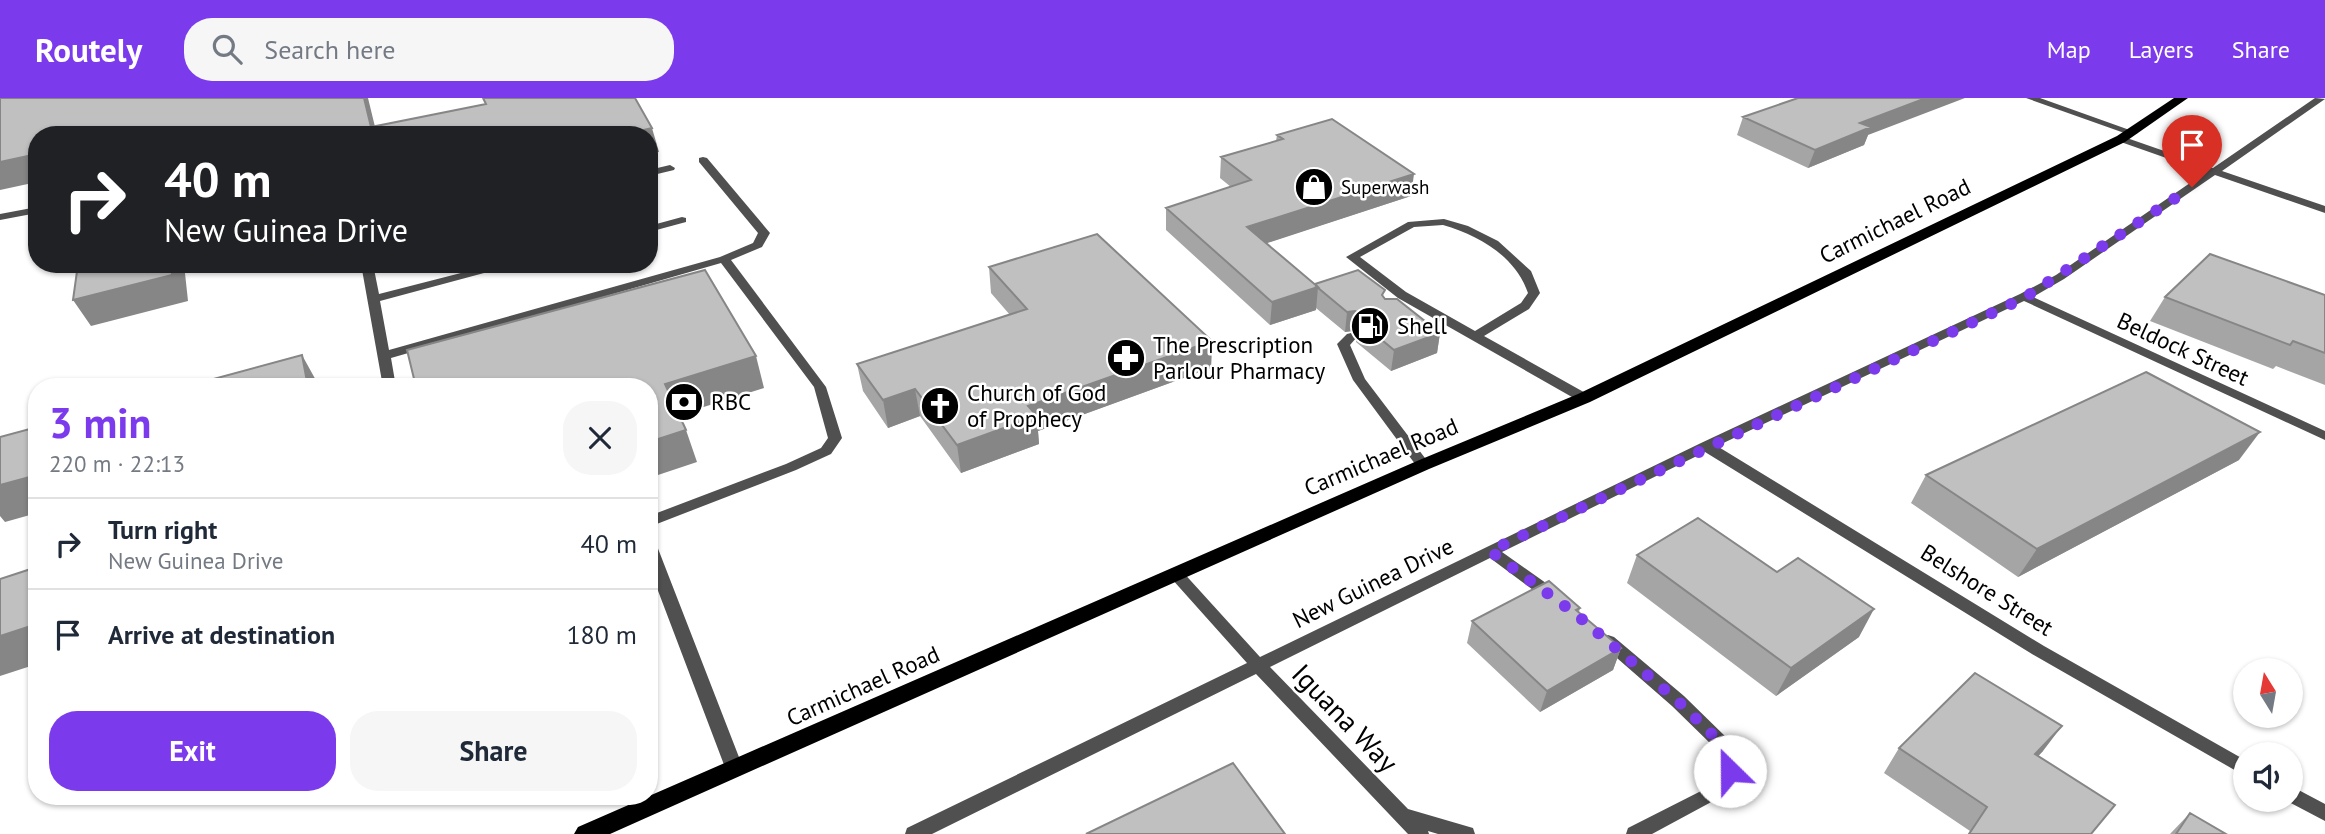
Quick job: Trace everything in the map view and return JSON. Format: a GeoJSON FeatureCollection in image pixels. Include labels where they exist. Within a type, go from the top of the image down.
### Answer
{"type":"FeatureCollection","features":[{"type":"Feature","properties":{"kind":"main road","name":"Carmichael Road"},"geometry":{"type":"LineString","coordinates":[[658,803],[1423,465],[1584,398],[2127,136],[2182,98]]}},
{"type":"Feature","properties":{"kind":"main road","name":"Carmichael Road"},"geometry":{"type":"LineString","coordinates":[[586,834],[654,805]]}},
{"type":"Feature","properties":{"kind":"street"},"geometry":{"type":"LineString","coordinates":[[2031,98],[2214,173],[2325,210]]}},
{"type":"Feature","properties":{"kind":"street","name":"New Guinea Drive"},"geometry":{"type":"LineString","coordinates":[[914,834],[1706,446],[2024,298],[2214,173],[2321,98]]}},
{"type":"Feature","properties":{"kind":"street"},"geometry":{"type":"LineString","coordinates":[[386,355],[724,259],[758,245],[764,233],[703,160]]}},
{"type":"Feature","properties":{"kind":"street"},"geometry":{"type":"LineString","coordinates":[[658,171],[670,168]]}},
{"type":"Feature","properties":{"kind":"street"},"geometry":{"type":"LineString","coordinates":[[0,218],[28,212]]}},
{"type":"Feature","properties":{"kind":"street"},"geometry":{"type":"LineString","coordinates":[[658,227],[682,220]]}},
{"type":"Feature","properties":{"kind":"street"},"geometry":{"type":"LineString","coordinates":[[1475,337],[1525,306],[1534,293],[1527,273],[1494,243],[1464,228],[1444,222],[1412,224],[1352,257],[1399,300],[1475,337],[1584,398]]}},
{"type":"Feature","properties":{"kind":"street"},"geometry":{"type":"LineString","coordinates":[[658,519],[791,467],[826,451],[835,438],[820,387],[724,259]]}},
{"type":"Feature","properties":{"kind":"street"},"geometry":{"type":"LineString","coordinates":[[369,273],[389,378]]}},
{"type":"Feature","properties":{"kind":"street"},"geometry":{"type":"LineString","coordinates":[[374,299],[476,273]]}},
{"type":"Feature","properties":{"kind":"street","name":"Beldock Street"},"geometry":{"type":"LineString","coordinates":[[2024,298],[2325,436]]}},
{"type":"Feature","properties":{"kind":"street"},"geometry":{"type":"LineString","coordinates":[[1351,337],[1343,344],[1359,380],[1423,465]]}},
{"type":"Feature","properties":{"kind":"street","name":"Belshore Street"},"geometry":{"type":"LineString","coordinates":[[1706,446],[2038,650],[2233,762]]}},
{"type":"Feature","properties":{"kind":"street"},"geometry":{"type":"LineString","coordinates":[[1490,551],[1566,607]]}},
{"type":"Feature","properties":{"kind":"street"},"geometry":{"type":"LineString","coordinates":[[658,569],[735,770]]}},
{"type":"Feature","properties":{"kind":"street","name":"Iguana Way"},"geometry":{"type":"LineString","coordinates":[[1176,574],[1257,664],[1420,834]]}},
{"type":"Feature","properties":{"kind":"street"},"geometry":{"type":"LineString","coordinates":[[1597,632],[1678,701],[1723,745],[1730,771],[1709,795],[1635,834]]}},
{"type":"Feature","properties":{"kind":"street"},"geometry":{"type":"LineString","coordinates":[[2303,801],[2325,813]]}},
{"type":"Feature","properties":{"kind":"street"},"geometry":{"type":"LineString","coordinates":[[1403,816],[1466,834]]}},
{"type":"Feature","properties":{"kind":"building"},"geometry":{"type":"Polygon","coordinates":[[[0,98],[364,98],[371,126],[28,126],[28,156],[0,162],[0,98]]]}},
{"type":"Feature","properties":{"kind":"building"},"geometry":{"type":"Polygon","coordinates":[[[483,98],[635,98],[651,126],[376,126],[486,104],[483,98]]]}},
{"type":"Feature","properties":{"kind":"building"},"geometry":{"type":"Polygon","coordinates":[[[1798,98],[1926,98],[1860,123],[1871,127],[1815,150],[1743,117],[1798,98]]]}},
{"type":"Feature","properties":{"kind":"building"},"geometry":{"type":"Polygon","coordinates":[[[1332,119],[1414,174],[1247,227],[1318,287],[1272,302],[1166,208],[1251,180],[1221,157],[1283,139],[1277,135],[1332,119]]]}},
{"type":"Feature","properties":{"kind":"building"},"geometry":{"type":"Polygon","coordinates":[[[1097,234],[1212,341],[1028,406],[1037,416],[957,445],[915,389],[883,400],[857,364],[1027,309],[989,267],[1097,234]]]}},
{"type":"Feature","properties":{"kind":"building"},"geometry":{"type":"Polygon","coordinates":[[[2210,254],[2325,295],[2325,353],[2293,341],[2290,345],[2165,297],[2210,254]]]}},
{"type":"Feature","properties":{"kind":"building"},"geometry":{"type":"Polygon","coordinates":[[[705,270],[756,356],[665,384],[686,430],[658,439],[658,378],[414,378],[407,350],[705,270]]]}},
{"type":"Feature","properties":{"kind":"building"},"geometry":{"type":"Polygon","coordinates":[[[1358,270],[1385,290],[1382,295],[1385,299],[1397,299],[1440,333],[1394,350],[1359,321],[1361,315],[1355,311],[1347,312],[1315,284],[1358,270]]]}},
{"type":"Feature","properties":{"kind":"building"},"geometry":{"type":"Polygon","coordinates":[[[77,273],[172,273],[172,275],[73,300],[77,273]]]}},
{"type":"Feature","properties":{"kind":"building"},"geometry":{"type":"Polygon","coordinates":[[[302,355],[306,378],[217,378],[302,355]]]}},
{"type":"Feature","properties":{"kind":"building"},"geometry":{"type":"Polygon","coordinates":[[[2146,372],[2260,432],[2037,549],[1926,475],[2146,372]]]}},
{"type":"Feature","properties":{"kind":"building"},"geometry":{"type":"Polygon","coordinates":[[[28,429],[28,477],[0,485],[0,437],[28,429]]]}},
{"type":"Feature","properties":{"kind":"building"},"geometry":{"type":"Polygon","coordinates":[[[1698,518],[1777,572],[1798,558],[1874,609],[1791,668],[1637,555],[1698,518]]]}},
{"type":"Feature","properties":{"kind":"building"},"geometry":{"type":"Polygon","coordinates":[[[28,570],[28,627],[0,636],[0,579],[28,570]]]}},
{"type":"Feature","properties":{"kind":"building"},"geometry":{"type":"Polygon","coordinates":[[[1549,581],[1580,608],[1576,610],[1621,648],[1547,691],[1472,621],[1549,581]]]}},
{"type":"Feature","properties":{"kind":"building"},"geometry":{"type":"Polygon","coordinates":[[[1975,673],[2062,726],[2035,754],[2115,805],[2091,834],[1969,834],[1987,807],[1899,748],[1975,673]]]}},
{"type":"Feature","properties":{"kind":"building"},"geometry":{"type":"Polygon","coordinates":[[[1233,763],[1285,834],[1086,834],[1233,763]]]}},
{"type":"Feature","properties":{"kind":"building"},"geometry":{"type":"Polygon","coordinates":[[[2190,813],[2226,834],[2176,834],[2190,813]]]}},
{"type":"Feature","properties":{"kind":"place","name":"Superwash"},"geometry":{"type":"Point","coordinates":[1314,187]}},
{"type":"Feature","properties":{"kind":"place","name":"Shell"},"geometry":{"type":"Point","coordinates":[1370,326]}},
{"type":"Feature","properties":{"kind":"place","name":"The Prescription Parlour Pharmacy"},"geometry":{"type":"Point","coordinates":[1126,358]}},
{"type":"Feature","properties":{"kind":"place","name":"RBC"},"geometry":{"type":"Point","coordinates":[684,402]}},
{"type":"Feature","properties":{"kind":"place","name":"Church of God of Prophecy"},"geometry":{"type":"Point","coordinates":[940,406]}},
{"type":"Feature","properties":{"kind":"route"},"geometry":{"type":"LineString","coordinates":[[1730,771],[1723,745],[1678,701],[1577,615],[1490,551],[1706,446],[2024,298],[2192,187]]}}]}
